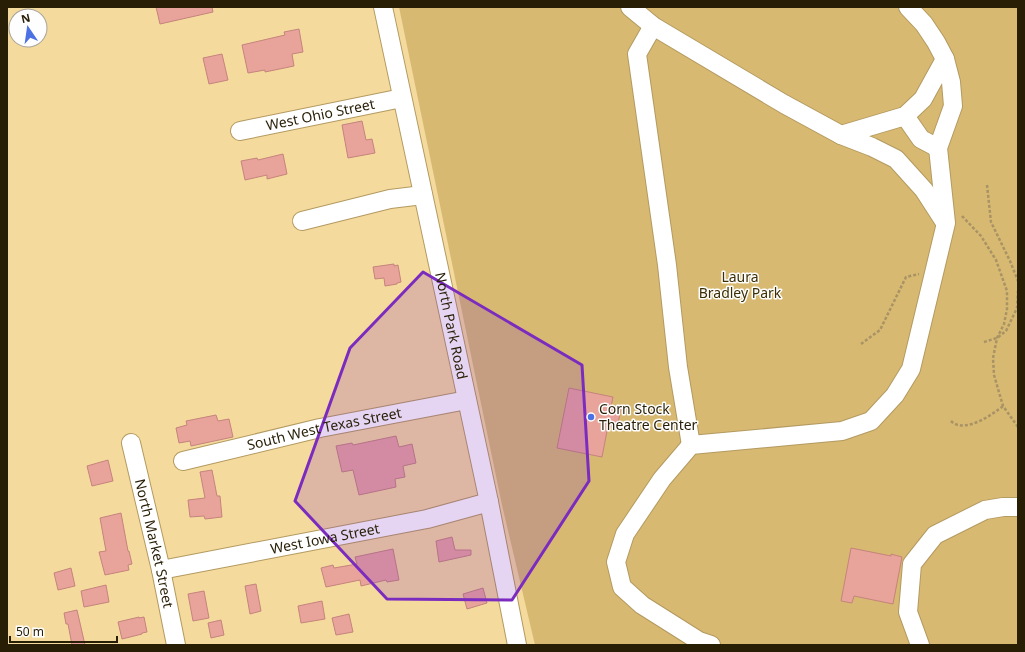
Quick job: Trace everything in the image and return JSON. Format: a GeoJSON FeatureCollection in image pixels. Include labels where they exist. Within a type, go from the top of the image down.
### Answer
{"type":"FeatureCollection","features":[{"type":"Feature","properties":{"kind":"street","name":"North Park Road"},"geometry":{"type":"LineString","coordinates":[[383,7],[489,502],[517,645]]}},
{"type":"Feature","properties":{"kind":"street"},"geometry":{"type":"LineString","coordinates":[[630,7],[654,26],[784,104],[841,136],[872,147],[896,159],[953,219]]}},
{"type":"Feature","properties":{"kind":"street"},"geometry":{"type":"LineString","coordinates":[[711,645],[699,641],[642,605],[622,587],[616,562],[625,534],[662,479],[691,445],[842,432],[871,421],[895,395],[912,370],[935,270],[953,219],[938,148],[953,106],[951,82],[945,59],[924,24],[908,7]]}},
{"type":"Feature","properties":{"kind":"street"},"geometry":{"type":"LineString","coordinates":[[654,26],[637,54],[667,265],[679,375],[691,445]]}},
{"type":"Feature","properties":{"kind":"street"},"geometry":{"type":"LineString","coordinates":[[841,136],[905,116],[923,99],[945,59]]}},
{"type":"Feature","properties":{"kind":"street","name":"West Ohio Street"},"geometry":{"type":"LineString","coordinates":[[240,131],[402,98]]}},
{"type":"Feature","properties":{"kind":"street"},"geometry":{"type":"LineString","coordinates":[[905,116],[921,139],[938,148]]}},
{"type":"Feature","properties":{"kind":"street"},"geometry":{"type":"LineString","coordinates":[[302,221],[390,199],[422,194]]}},
{"type":"Feature","properties":{"kind":"street","name":"South West Texas Street"},"geometry":{"type":"LineString","coordinates":[[183,461],[320,428],[467,400]]}},
{"type":"Feature","properties":{"kind":"street","name":"North Market Street"},"geometry":{"type":"LineString","coordinates":[[131,443],[161,570],[176,645]]}},
{"type":"Feature","properties":{"kind":"street","name":"West Iowa Street"},"geometry":{"type":"LineString","coordinates":[[161,570],[427,519],[489,502]]}},
{"type":"Feature","properties":{"kind":"street"},"geometry":{"type":"LineString","coordinates":[[920,645],[908,612],[912,564],[935,535],[985,510],[1003,507],[1018,507]]}},
{"type":"Feature","properties":{"kind":"path"},"geometry":{"type":"LineString","coordinates":[[987,185],[991,222],[1018,281]]}},
{"type":"Feature","properties":{"kind":"path"},"geometry":{"type":"LineString","coordinates":[[953,219],[981,236],[996,260],[1007,291],[1007,309],[1004,324],[997,338],[993,358],[994,375],[1003,406],[1018,427]]}},
{"type":"Feature","properties":{"kind":"path"},"geometry":{"type":"LineString","coordinates":[[861,344],[880,330],[906,277],[935,270]]}},
{"type":"Feature","properties":{"kind":"path"},"geometry":{"type":"LineString","coordinates":[[984,342],[997,338],[1006,331],[1017,308],[1018,290]]}},
{"type":"Feature","properties":{"kind":"path"},"geometry":{"type":"LineString","coordinates":[[951,421],[958,425],[964,426],[986,418],[1003,406]]}},
{"type":"Feature","properties":{"kind":"highlighted area"},"geometry":{"type":"Polygon","coordinates":[[[423,272],[582,365],[589,481],[512,600],[387,599],[295,501],[350,348],[423,272]]]}},
{"type":"Feature","properties":{"kind":"green space","name":"Laura Bradley Park"},"geometry":{"type":"Polygon","coordinates":[[[399,7],[1018,7],[1018,645],[535,645],[502,505],[399,7]]]}},
{"type":"Feature","properties":{"kind":"building"},"geometry":{"type":"Polygon","coordinates":[[[156,7],[212,7],[213,12],[160,24],[156,7]]]}},
{"type":"Feature","properties":{"kind":"building"},"geometry":{"type":"Polygon","coordinates":[[[299,29],[303,52],[292,54],[294,66],[265,72],[265,70],[248,73],[242,45],[285,35],[284,32],[299,29]]]}},
{"type":"Feature","properties":{"kind":"building"},"geometry":{"type":"Polygon","coordinates":[[[222,54],[228,80],[209,84],[203,58],[222,54]]]}},
{"type":"Feature","properties":{"kind":"building"},"geometry":{"type":"Polygon","coordinates":[[[362,121],[366,140],[372,139],[375,153],[348,158],[342,125],[362,121]]]}},
{"type":"Feature","properties":{"kind":"building"},"geometry":{"type":"Polygon","coordinates":[[[283,154],[287,174],[267,179],[267,175],[245,180],[241,161],[257,158],[258,160],[283,154]]]}},
{"type":"Feature","properties":{"kind":"building"},"geometry":{"type":"Polygon","coordinates":[[[394,264],[394,266],[398,265],[401,282],[385,286],[384,278],[375,279],[373,267],[394,264]]]}},
{"type":"Feature","properties":{"kind":"building","name":"Corn Stock Theatre Center"},"geometry":{"type":"Polygon","coordinates":[[[569,388],[613,397],[611,407],[621,409],[617,428],[608,426],[602,457],[557,448],[569,388]]]}},
{"type":"Feature","properties":{"kind":"building"},"geometry":{"type":"Polygon","coordinates":[[[216,415],[218,421],[229,419],[233,437],[191,446],[190,441],[179,443],[176,428],[187,425],[186,421],[216,415]]]}},
{"type":"Feature","properties":{"kind":"building"},"geometry":{"type":"Polygon","coordinates":[[[396,436],[399,447],[412,444],[416,463],[403,466],[405,477],[395,479],[396,487],[359,495],[353,470],[342,472],[336,446],[352,443],[353,445],[396,436]]]}},
{"type":"Feature","properties":{"kind":"building"},"geometry":{"type":"Polygon","coordinates":[[[108,460],[113,481],[92,486],[87,466],[108,460]]]}},
{"type":"Feature","properties":{"kind":"building"},"geometry":{"type":"Polygon","coordinates":[[[212,470],[217,496],[220,496],[222,517],[205,519],[204,516],[190,517],[188,500],[205,498],[200,472],[212,470]]]}},
{"type":"Feature","properties":{"kind":"building"},"geometry":{"type":"Polygon","coordinates":[[[121,513],[132,564],[128,565],[129,570],[105,575],[99,552],[106,551],[100,518],[121,513]]]}},
{"type":"Feature","properties":{"kind":"building"},"geometry":{"type":"Polygon","coordinates":[[[452,537],[455,550],[471,550],[471,555],[439,562],[436,541],[452,537]]]}},
{"type":"Feature","properties":{"kind":"building"},"geometry":{"type":"Polygon","coordinates":[[[851,548],[902,557],[893,604],[854,596],[852,603],[841,601],[851,548]]]}},
{"type":"Feature","properties":{"kind":"building"},"geometry":{"type":"Polygon","coordinates":[[[393,549],[399,580],[387,582],[386,580],[361,586],[360,580],[326,587],[321,568],[333,565],[334,568],[357,564],[355,557],[393,549]]]}},
{"type":"Feature","properties":{"kind":"building"},"geometry":{"type":"Polygon","coordinates":[[[71,568],[75,586],[58,590],[54,573],[71,568]]]}},
{"type":"Feature","properties":{"kind":"building"},"geometry":{"type":"Polygon","coordinates":[[[256,584],[261,611],[250,614],[245,586],[256,584]]]}},
{"type":"Feature","properties":{"kind":"building"},"geometry":{"type":"Polygon","coordinates":[[[106,585],[109,602],[84,607],[81,591],[106,585]]]}},
{"type":"Feature","properties":{"kind":"building"},"geometry":{"type":"Polygon","coordinates":[[[483,588],[487,603],[467,609],[463,594],[483,588]]]}},
{"type":"Feature","properties":{"kind":"building"},"geometry":{"type":"Polygon","coordinates":[[[204,591],[209,618],[193,621],[188,594],[204,591]]]}},
{"type":"Feature","properties":{"kind":"building"},"geometry":{"type":"Polygon","coordinates":[[[322,601],[325,619],[301,623],[298,606],[322,601]]]}},
{"type":"Feature","properties":{"kind":"building"},"geometry":{"type":"Polygon","coordinates":[[[77,610],[85,645],[72,645],[68,624],[66,624],[64,613],[77,610]]]}},
{"type":"Feature","properties":{"kind":"building"},"geometry":{"type":"Polygon","coordinates":[[[349,614],[353,632],[336,635],[332,618],[349,614]]]}},
{"type":"Feature","properties":{"kind":"building"},"geometry":{"type":"Polygon","coordinates":[[[144,617],[147,632],[122,639],[118,622],[144,617]]]}},
{"type":"Feature","properties":{"kind":"building"},"geometry":{"type":"Polygon","coordinates":[[[221,620],[224,635],[211,638],[208,623],[221,620]]]}},
{"type":"Feature","properties":{"kind":"place","name":"Corn Stock Theatre Center"},"geometry":{"type":"Point","coordinates":[591,417]}}]}
